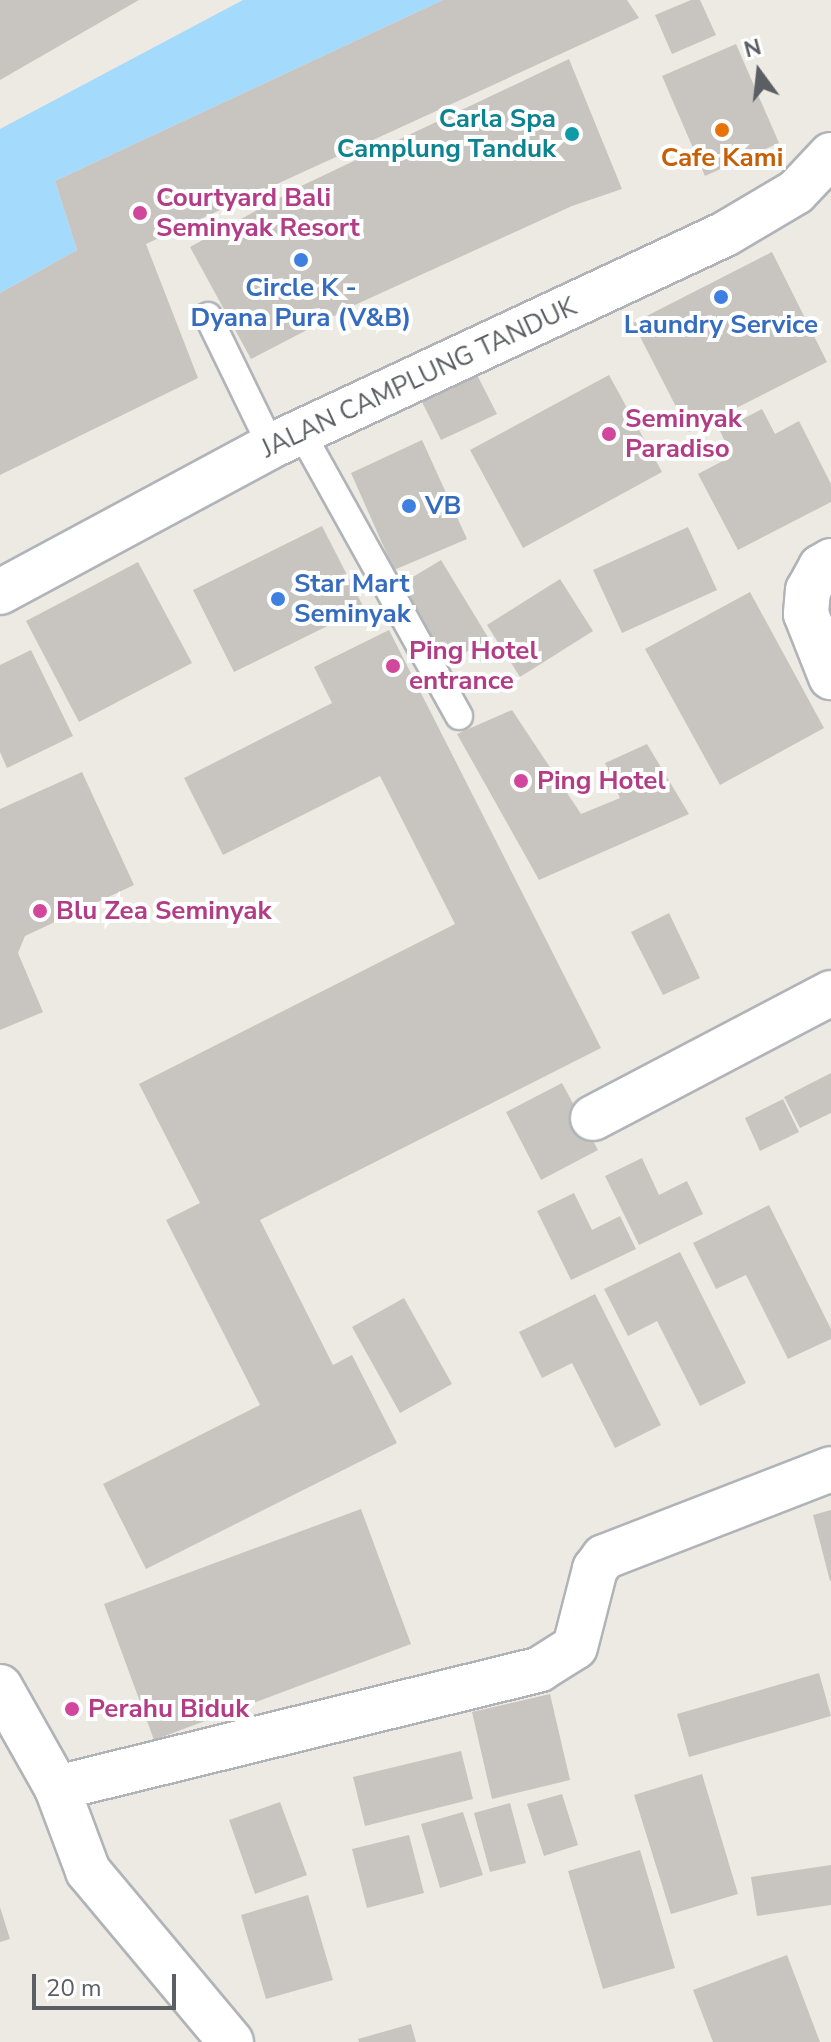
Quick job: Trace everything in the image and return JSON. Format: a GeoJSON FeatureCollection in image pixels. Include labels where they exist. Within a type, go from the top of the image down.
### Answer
{"type":"FeatureCollection","features":[{"type":"Feature","properties":{"kind":"street","name":"JALAN CAMPLUNG TANDUK"},"geometry":{"type":"LineString","coordinates":[[0,592],[286,439],[725,234],[796,192],[831,155]]}},
{"type":"Feature","properties":{"kind":"street"},"geometry":{"type":"LineString","coordinates":[[831,561],[821,567],[808,590],[806,614],[831,677]]}},
{"type":"Feature","properties":{"kind":"street"},"geometry":{"type":"LineString","coordinates":[[593,1118],[831,993]]}},
{"type":"Feature","properties":{"kind":"street"},"geometry":{"type":"LineString","coordinates":[[57,1788],[540,1669],[575,1647],[592,1578],[604,1557],[831,1469]]}},
{"type":"Feature","properties":{"kind":"street"},"geometry":{"type":"LineString","coordinates":[[0,1687],[57,1788],[88,1871],[231,2042]]}},
{"type":"Feature","properties":{"kind":"lane"},"geometry":{"type":"LineString","coordinates":[[208,316],[459,716]]}},
{"type":"Feature","properties":{"kind":"water"},"geometry":{"type":"Polygon","coordinates":[[[243,0],[443,0],[55,181],[77,250],[0,293],[0,129],[243,0]]]}},
{"type":"Feature","properties":{"kind":"building"},"geometry":{"type":"Polygon","coordinates":[[[0,0],[139,0],[0,80],[0,0]]]}},
{"type":"Feature","properties":{"kind":"building","name":"Courtyard Bali Seminyak Resort"},"geometry":{"type":"Polygon","coordinates":[[[443,0],[627,0],[639,18],[146,244],[198,378],[0,475],[0,293],[77,250],[55,181],[443,0]]]}},
{"type":"Feature","properties":{"kind":"building"},"geometry":{"type":"Polygon","coordinates":[[[691,0],[700,0],[716,35],[672,54],[655,15],[691,0]]]}},
{"type":"Feature","properties":{"kind":"building"},"geometry":{"type":"Polygon","coordinates":[[[736,44],[779,143],[705,176],[662,76],[736,44]]]}},
{"type":"Feature","properties":{"kind":"building"},"geometry":{"type":"Polygon","coordinates":[[[569,59],[622,189],[572,206],[357,304],[251,359],[190,247],[299,187],[569,59]]]}},
{"type":"Feature","properties":{"kind":"building"},"geometry":{"type":"Polygon","coordinates":[[[772,252],[827,362],[689,432],[633,323],[772,252]]]}},
{"type":"Feature","properties":{"kind":"building"},"geometry":{"type":"Polygon","coordinates":[[[474,369],[497,414],[441,440],[419,396],[474,369]]]}},
{"type":"Feature","properties":{"kind":"building"},"geometry":{"type":"Polygon","coordinates":[[[609,375],[662,472],[523,548],[470,450],[609,375]]]}},
{"type":"Feature","properties":{"kind":"building"},"geometry":{"type":"Polygon","coordinates":[[[762,409],[775,434],[799,421],[831,484],[831,502],[738,550],[698,474],[732,456],[720,431],[762,409]]]}},
{"type":"Feature","properties":{"kind":"building","name":"VB"},"geometry":{"type":"Polygon","coordinates":[[[422,440],[467,539],[394,570],[351,473],[422,440]]]}},
{"type":"Feature","properties":{"kind":"building","name":"Star Mart Seminyak"},"geometry":{"type":"Polygon","coordinates":[[[322,526],[364,608],[234,672],[193,590],[322,526]]]}},
{"type":"Feature","properties":{"kind":"building"},"geometry":{"type":"Polygon","coordinates":[[[688,527],[717,590],[622,633],[593,570],[688,527]]]}},
{"type":"Feature","properties":{"kind":"building"},"geometry":{"type":"Polygon","coordinates":[[[441,560],[489,639],[445,664],[398,586],[441,560]]]}},
{"type":"Feature","properties":{"kind":"building"},"geometry":{"type":"Polygon","coordinates":[[[138,562],[192,663],[79,722],[26,621],[138,562]]]}},
{"type":"Feature","properties":{"kind":"building"},"geometry":{"type":"Polygon","coordinates":[[[560,579],[593,631],[520,677],[487,625],[560,579]]]}},
{"type":"Feature","properties":{"kind":"building"},"geometry":{"type":"Polygon","coordinates":[[[750,592],[824,728],[720,785],[645,649],[750,592]]]}},
{"type":"Feature","properties":{"kind":"building"},"geometry":{"type":"Polygon","coordinates":[[[389,630],[601,1048],[260,1220],[333,1365],[352,1355],[397,1443],[146,1569],[103,1484],[260,1405],[166,1220],[200,1203],[139,1084],[455,924],[380,776],[223,855],[184,778],[332,703],[314,667],[389,630]]]}},
{"type":"Feature","properties":{"kind":"building"},"geometry":{"type":"Polygon","coordinates":[[[31,650],[73,736],[7,768],[0,752],[0,665],[31,650]]]}},
{"type":"Feature","properties":{"kind":"building","name":"Ping Hotel"},"geometry":{"type":"Polygon","coordinates":[[[512,710],[581,814],[620,798],[605,763],[647,744],[689,814],[539,880],[457,734],[512,710]]]}},
{"type":"Feature","properties":{"kind":"building","name":"Blu Zea Seminyak"},"geometry":{"type":"Polygon","coordinates":[[[82,772],[134,885],[25,936],[18,953],[43,1012],[0,1030],[0,809],[82,772]]]}},
{"type":"Feature","properties":{"kind":"building"},"geometry":{"type":"Polygon","coordinates":[[[669,913],[700,978],[663,995],[631,932],[669,913]]]}},
{"type":"Feature","properties":{"kind":"building"},"geometry":{"type":"Polygon","coordinates":[[[831,1073],[831,1113],[800,1128],[784,1097],[831,1073]]]}},
{"type":"Feature","properties":{"kind":"building"},"geometry":{"type":"Polygon","coordinates":[[[562,1083],[598,1150],[541,1180],[506,1112],[562,1083]]]}},
{"type":"Feature","properties":{"kind":"building"},"geometry":{"type":"Polygon","coordinates":[[[783,1099],[799,1132],[760,1151],[745,1118],[783,1099]]]}},
{"type":"Feature","properties":{"kind":"building"},"geometry":{"type":"Polygon","coordinates":[[[642,1158],[659,1195],[687,1181],[703,1214],[639,1245],[605,1176],[642,1158]]]}},
{"type":"Feature","properties":{"kind":"building"},"geometry":{"type":"Polygon","coordinates":[[[574,1193],[592,1230],[620,1216],[636,1249],[571,1280],[537,1211],[574,1193]]]}},
{"type":"Feature","properties":{"kind":"building"},"geometry":{"type":"Polygon","coordinates":[[[769,1205],[831,1329],[831,1339],[788,1359],[746,1275],[716,1289],[693,1243],[769,1205]]]}},
{"type":"Feature","properties":{"kind":"building"},"geometry":{"type":"Polygon","coordinates":[[[680,1252],[746,1383],[700,1406],[657,1321],[628,1336],[604,1289],[680,1252]]]}},
{"type":"Feature","properties":{"kind":"building"},"geometry":{"type":"Polygon","coordinates":[[[595,1294],[661,1425],[615,1448],[572,1363],[542,1378],[519,1332],[595,1294]]]}},
{"type":"Feature","properties":{"kind":"building"},"geometry":{"type":"Polygon","coordinates":[[[404,1298],[452,1384],[400,1413],[352,1327],[404,1298]]]}},
{"type":"Feature","properties":{"kind":"building"},"geometry":{"type":"Polygon","coordinates":[[[361,1509],[411,1644],[154,1740],[104,1604],[361,1509]]]}},
{"type":"Feature","properties":{"kind":"building"},"geometry":{"type":"Polygon","coordinates":[[[831,1510],[831,1581],[830,1581],[813,1515],[831,1510]]]}},
{"type":"Feature","properties":{"kind":"building"},"geometry":{"type":"Polygon","coordinates":[[[819,1673],[831,1716],[689,1757],[677,1714],[819,1673]]]}},
{"type":"Feature","properties":{"kind":"building"},"geometry":{"type":"Polygon","coordinates":[[[550,1694],[570,1780],[492,1799],[472,1712],[550,1694]]]}},
{"type":"Feature","properties":{"kind":"building"},"geometry":{"type":"Polygon","coordinates":[[[461,1751],[473,1799],[365,1826],[353,1777],[461,1751]]]}},
{"type":"Feature","properties":{"kind":"building"},"geometry":{"type":"Polygon","coordinates":[[[702,1774],[738,1894],[671,1914],[634,1795],[702,1774]]]}},
{"type":"Feature","properties":{"kind":"building"},"geometry":{"type":"Polygon","coordinates":[[[562,1794],[578,1845],[544,1856],[527,1804],[562,1794]]]}},
{"type":"Feature","properties":{"kind":"building"},"geometry":{"type":"Polygon","coordinates":[[[280,1802],[307,1875],[255,1894],[229,1820],[280,1802]]]}},
{"type":"Feature","properties":{"kind":"building"},"geometry":{"type":"Polygon","coordinates":[[[510,1803],[526,1863],[490,1872],[474,1813],[510,1803]]]}},
{"type":"Feature","properties":{"kind":"building"},"geometry":{"type":"Polygon","coordinates":[[[463,1812],[483,1875],[440,1888],[421,1824],[463,1812]]]}},
{"type":"Feature","properties":{"kind":"building"},"geometry":{"type":"Polygon","coordinates":[[[409,1835],[424,1893],[367,1908],[352,1849],[409,1835]]]}},
{"type":"Feature","properties":{"kind":"building"},"geometry":{"type":"Polygon","coordinates":[[[640,1850],[675,1968],[603,1989],[568,1871],[640,1850]]]}},
{"type":"Feature","properties":{"kind":"building"},"geometry":{"type":"Polygon","coordinates":[[[831,1865],[831,1905],[757,1916],[751,1877],[831,1865]]]}},
{"type":"Feature","properties":{"kind":"building"},"geometry":{"type":"Polygon","coordinates":[[[308,1895],[333,1980],[266,1999],[241,1915],[308,1895]]]}},
{"type":"Feature","properties":{"kind":"building"},"geometry":{"type":"Polygon","coordinates":[[[0,1907],[10,1939],[0,1942],[0,1907]]]}},
{"type":"Feature","properties":{"kind":"building"},"geometry":{"type":"Polygon","coordinates":[[[787,1955],[820,2042],[713,2042],[693,1990],[787,1955]]]}},
{"type":"Feature","properties":{"kind":"building"},"geometry":{"type":"Polygon","coordinates":[[[411,2024],[416,2042],[359,2042],[358,2039],[411,2024]]]}},
{"type":"Feature","properties":{"kind":"place","name":"Cafe Kami"},"geometry":{"type":"Point","coordinates":[722,130]}},
{"type":"Feature","properties":{"kind":"place","name":"Carla Spa Camplung Tanduk"},"geometry":{"type":"Point","coordinates":[572,134]}},
{"type":"Feature","properties":{"kind":"place","name":"Courtyard Bali Seminyak Resort"},"geometry":{"type":"Point","coordinates":[140,213]}},
{"type":"Feature","properties":{"kind":"place","name":"Circle K - Dyana Pura (V&B)"},"geometry":{"type":"Point","coordinates":[301,260]}},
{"type":"Feature","properties":{"kind":"place","name":"Laundry Service"},"geometry":{"type":"Point","coordinates":[721,297]}},
{"type":"Feature","properties":{"kind":"place","name":"Seminyak Paradiso"},"geometry":{"type":"Point","coordinates":[609,434]}},
{"type":"Feature","properties":{"kind":"place","name":"VB"},"geometry":{"type":"Point","coordinates":[409,506]}},
{"type":"Feature","properties":{"kind":"place","name":"Star Mart Seminyak"},"geometry":{"type":"Point","coordinates":[278,599]}},
{"type":"Feature","properties":{"kind":"place","name":"Ping Hotel entrance"},"geometry":{"type":"Point","coordinates":[393,666]}},
{"type":"Feature","properties":{"kind":"place","name":"Ping Hotel"},"geometry":{"type":"Point","coordinates":[521,781]}},
{"type":"Feature","properties":{"kind":"place","name":"Blu Zea Seminyak"},"geometry":{"type":"Point","coordinates":[40,911]}},
{"type":"Feature","properties":{"kind":"place","name":"Perahu Biduk"},"geometry":{"type":"Point","coordinates":[72,1709]}}]}
